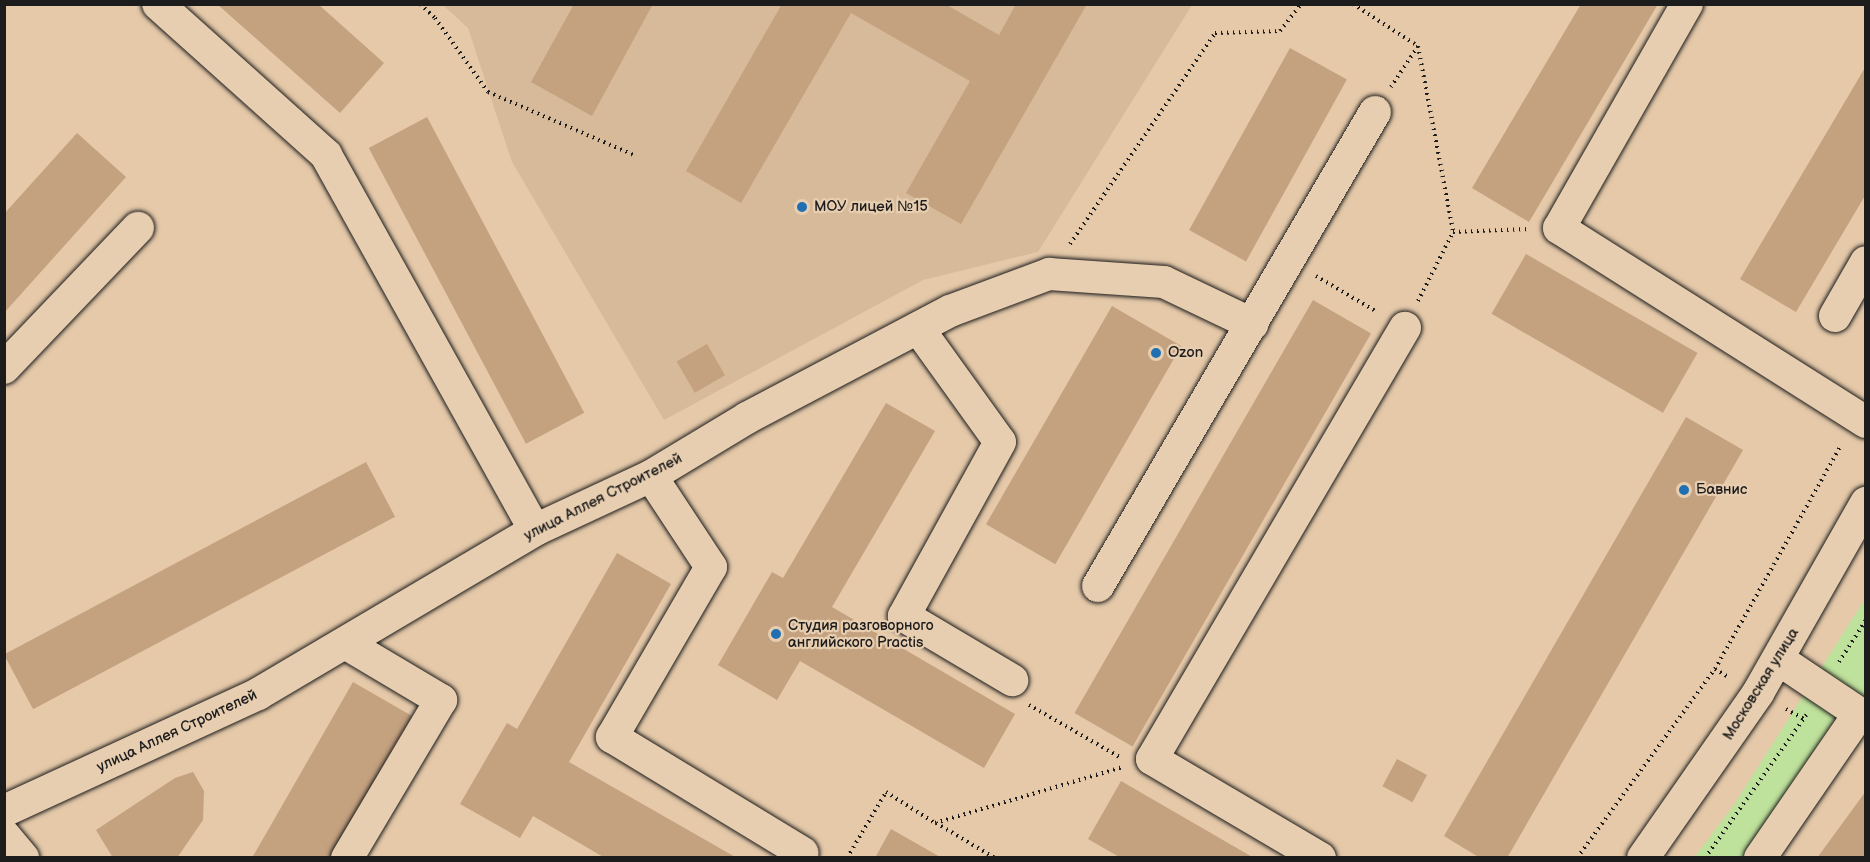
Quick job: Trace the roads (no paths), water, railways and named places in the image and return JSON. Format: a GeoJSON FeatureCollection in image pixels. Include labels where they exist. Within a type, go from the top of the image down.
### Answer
{"type":"FeatureCollection","features":[{"type":"Feature","properties":{"kind":"street"},"geometry":{"type":"LineString","coordinates":[[158,4],[326,155],[535,530]]}},
{"type":"Feature","properties":{"kind":"street"},"geometry":{"type":"LineString","coordinates":[[1687,4],[1560,228],[1861,419]]}},
{"type":"Feature","properties":{"kind":"street"},"geometry":{"type":"LineString","coordinates":[[1098,586],[1375,112]]}},
{"type":"Feature","properties":{"kind":"street"},"geometry":{"type":"LineString","coordinates":[[4,368],[138,228]]}},
{"type":"Feature","properties":{"kind":"street"},"geometry":{"type":"LineString","coordinates":[[1835,316],[1866,262]]}},
{"type":"Feature","properties":{"kind":"street","name":"улица Аллея Строителей"},"geometry":{"type":"LineString","coordinates":[[4,811],[258,694],[535,530],[651,476],[747,418],[950,311],[1049,274],[1164,282],[1252,324]]}},
{"type":"Feature","properties":{"kind":"street"},"geometry":{"type":"LineString","coordinates":[[918,328],[1000,442],[904,616],[1012,680]]}},
{"type":"Feature","properties":{"kind":"street"},"geometry":{"type":"LineString","coordinates":[[1320,858],[1152,759],[1404,328]]}},
{"type":"Feature","properties":{"kind":"street"},"geometry":{"type":"LineString","coordinates":[[651,476],[711,567],[612,737],[803,853]]}},
{"type":"Feature","properties":{"kind":"street","name":"Московская улица"},"geometry":{"type":"LineString","coordinates":[[1643,858],[1778,659],[1866,503]]}},
{"type":"Feature","properties":{"kind":"street"},"geometry":{"type":"LineString","coordinates":[[345,643],[441,700],[347,858]]}},
{"type":"Feature","properties":{"kind":"street"},"geometry":{"type":"LineString","coordinates":[[1760,858],[1862,716],[1778,659]]}},
{"type":"Feature","properties":{"kind":"street"},"geometry":{"type":"LineString","coordinates":[[4,835],[23,858]]}},
{"type":"Feature","properties":{"kind":"place","name":"МОУ лицей №15"},"geometry":{"type":"Point","coordinates":[802,207]}},
{"type":"Feature","properties":{"kind":"place","name":"Ozon"},"geometry":{"type":"Point","coordinates":[1156,353]}},
{"type":"Feature","properties":{"kind":"place","name":"Бавнис"},"geometry":{"type":"Point","coordinates":[1684,490]}},
{"type":"Feature","properties":{"kind":"place","name":"Студия разговорного английского Practis"},"geometry":{"type":"Point","coordinates":[776,634]}}]}
